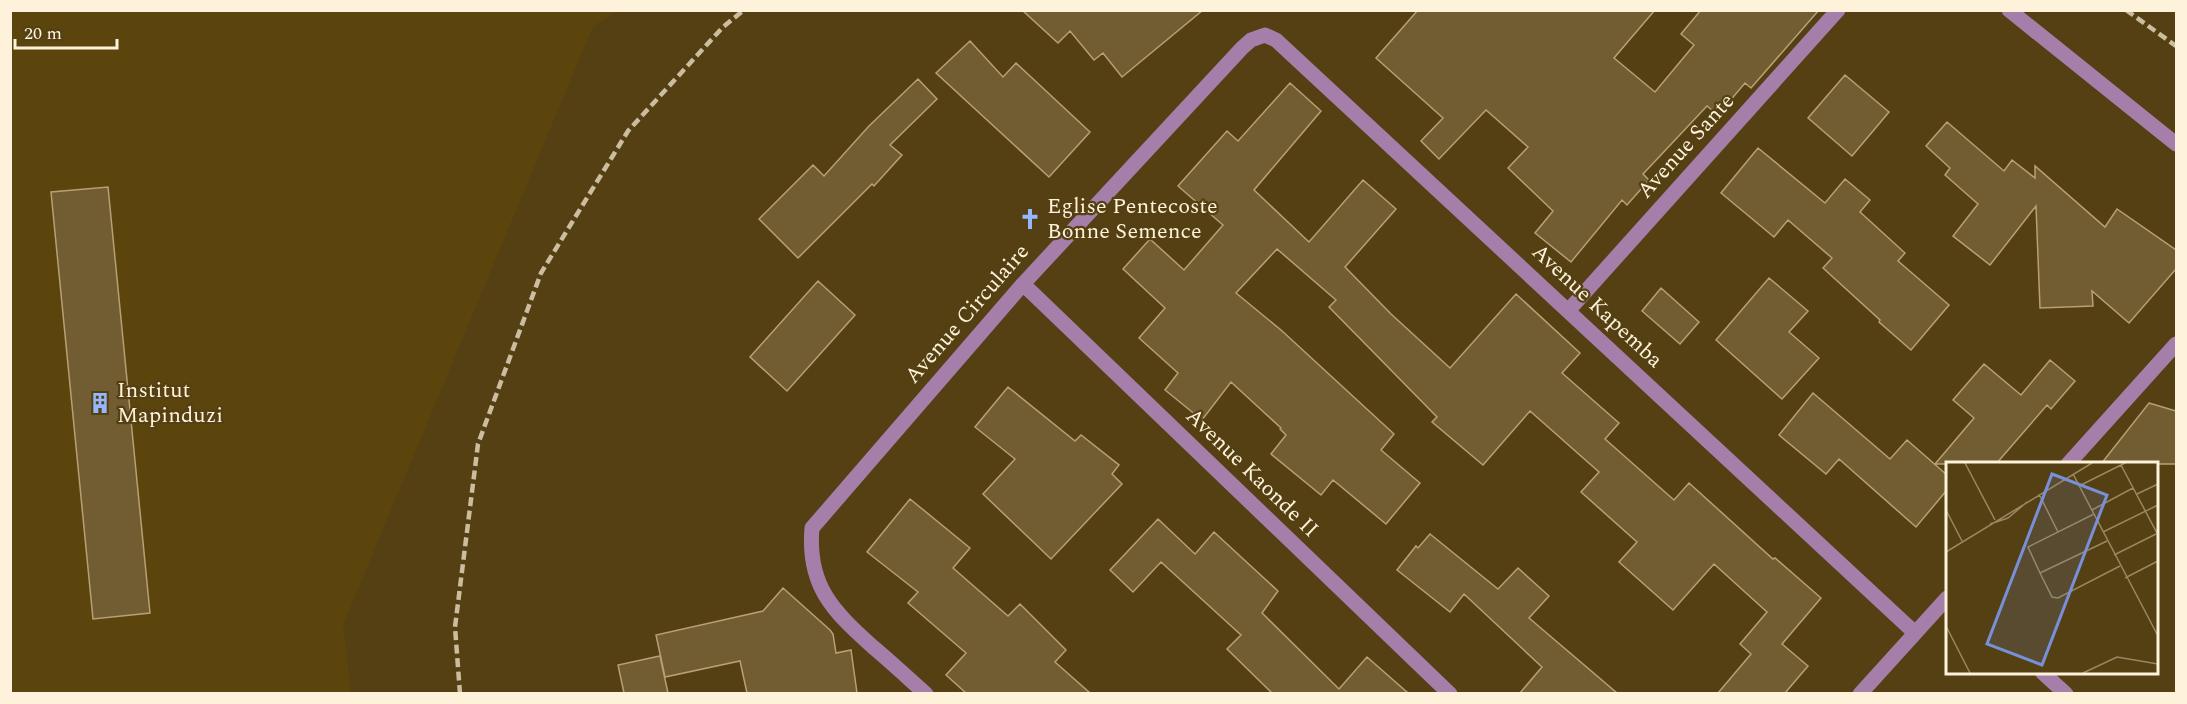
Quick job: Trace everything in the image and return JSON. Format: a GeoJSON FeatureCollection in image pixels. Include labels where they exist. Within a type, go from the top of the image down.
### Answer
{"type":"FeatureCollection","features":[{"type":"Feature","properties":{"kind":"street","name":"Avenue Sante"},"geometry":{"type":"LineString","coordinates":[[1568,311],[1838,10]]}},
{"type":"Feature","properties":{"kind":"street"},"geometry":{"type":"LineString","coordinates":[[2010,10],[2176,144]]}},
{"type":"Feature","properties":{"kind":"street","name":"Avenue Kapemba"},"geometry":{"type":"LineString","coordinates":[[1242,48],[1258,36],[1270,36],[1276,40],[1916,633]]}},
{"type":"Feature","properties":{"kind":"street","name":"Avenue Circulaire"},"geometry":{"type":"LineString","coordinates":[[926,693],[842,619],[826,597],[815,574],[810,549],[812,528],[1023,284],[1242,48]]}},
{"type":"Feature","properties":{"kind":"street","name":"Avenue Kaonde II"},"geometry":{"type":"LineString","coordinates":[[1023,284],[1450,693]]}},
{"type":"Feature","properties":{"kind":"street"},"geometry":{"type":"LineString","coordinates":[[2070,462],[2174,351]]}},
{"type":"Feature","properties":{"kind":"street"},"geometry":{"type":"LineString","coordinates":[[1860,693],[1946,599]]}},
{"type":"Feature","properties":{"kind":"street"},"geometry":{"type":"LineString","coordinates":[[2044,674],[2066,693]]}},
{"type":"Feature","properties":{"kind":"shaded area"},"geometry":{"type":"Polygon","coordinates":[[[10,11],[617,11],[593,26],[343,625],[351,693],[11,693],[10,11]]]}},
{"type":"Feature","properties":{"kind":"building"},"geometry":{"type":"Polygon","coordinates":[[[1022,10],[1203,10],[1122,77],[1103,53],[1094,60],[1070,31],[1058,43],[1022,10]]]}},
{"type":"Feature","properties":{"kind":"building"},"geometry":{"type":"Polygon","coordinates":[[[1418,10],[1655,10],[1614,58],[1655,92],[1694,45],[1681,34],[1701,10],[1819,10],[1751,88],[1745,83],[1718,115],[1707,106],[1643,174],[1649,180],[1627,205],[1622,200],[1571,262],[1535,233],[1553,211],[1508,168],[1528,147],[1486,110],[1439,159],[1421,141],[1443,118],[1376,58],[1418,10]]]}},
{"type":"Feature","properties":{"kind":"building"},"geometry":{"type":"Polygon","coordinates":[[[970,41],[1003,77],[1016,63],[1090,132],[1049,177],[936,73],[970,41]]]}},
{"type":"Feature","properties":{"kind":"building"},"geometry":{"type":"Polygon","coordinates":[[[1845,75],[1889,112],[1852,156],[1808,118],[1845,75]]]}},
{"type":"Feature","properties":{"kind":"building"},"geometry":{"type":"Polygon","coordinates":[[[918,79],[937,99],[890,145],[902,155],[874,186],[872,184],[798,258],[759,219],[813,165],[824,176],[869,126],[918,79]]]}},
{"type":"Feature","properties":{"kind":"building"},"geometry":{"type":"Polygon","coordinates":[[[1290,83],[1321,111],[1254,190],[1309,242],[1363,180],[1396,209],[1345,267],[1391,314],[1450,368],[1516,294],[1580,353],[1562,373],[1619,423],[1605,439],[1674,500],[1689,483],[1773,559],[1775,558],[1821,598],[1782,644],[1808,666],[1785,693],[1718,693],[1751,654],[1740,644],[1767,612],[1714,564],[1673,610],[1619,562],[1637,542],[1581,492],[1599,472],[1530,411],[1483,465],[1432,422],[1437,417],[1329,307],[1336,300],[1277,249],[1236,293],[1281,330],[1394,434],[1381,450],[1420,483],[1386,524],[1333,480],[1321,495],[1271,454],[1286,435],[1231,382],[1202,420],[1165,390],[1178,373],[1139,338],[1165,308],[1123,269],[1150,239],[1184,270],[1223,225],[1178,186],[1227,131],[1238,141],[1290,83]]]}},
{"type":"Feature","properties":{"kind":"building"},"geometry":{"type":"Polygon","coordinates":[[[1947,122],[2004,171],[2012,160],[2035,178],[2035,166],[2105,227],[2117,209],[2176,250],[2176,269],[2129,323],[2092,291],[2093,306],[2040,308],[2036,206],[1990,265],[1953,236],[1978,204],[1945,175],[1950,168],[1926,146],[1947,122]]]}},
{"type":"Feature","properties":{"kind":"building"},"geometry":{"type":"Polygon","coordinates":[[[1758,148],[1825,203],[1845,179],[1870,200],[1860,212],[1905,253],[1898,261],[1949,305],[1911,350],[1823,268],[1832,258],[1788,220],[1774,237],[1721,193],[1758,148]]]}},
{"type":"Feature","properties":{"kind":"building","name":"Institut Mapinduzi"},"geometry":{"type":"Polygon","coordinates":[[[108,187],[150,613],[93,619],[51,192],[108,187]]]}},
{"type":"Feature","properties":{"kind":"building"},"geometry":{"type":"Polygon","coordinates":[[[1769,278],[1808,311],[1789,332],[1819,358],[1782,399],[1716,340],[1769,278]]]}},
{"type":"Feature","properties":{"kind":"building"},"geometry":{"type":"Polygon","coordinates":[[[818,281],[855,315],[787,391],[750,357],[818,281]]]}},
{"type":"Feature","properties":{"kind":"building"},"geometry":{"type":"Polygon","coordinates":[[[1661,288],[1699,322],[1680,344],[1642,311],[1661,288]]]}},
{"type":"Feature","properties":{"kind":"building"},"geometry":{"type":"Polygon","coordinates":[[[2050,360],[2075,381],[2051,409],[2047,405],[1998,462],[1935,464],[1974,418],[1953,400],[1984,364],[2021,395],[2050,360]]]}},
{"type":"Feature","properties":{"kind":"building"},"geometry":{"type":"Polygon","coordinates":[[[1008,387],[1075,441],[1081,435],[1119,465],[1112,474],[1122,484],[1051,559],[983,494],[1015,459],[975,427],[1008,387]]]}},
{"type":"Feature","properties":{"kind":"building"},"geometry":{"type":"Polygon","coordinates":[[[1813,393],[1890,459],[1907,440],[1946,474],[1946,491],[1916,527],[1839,459],[1826,474],[1779,435],[1813,393]]]}},
{"type":"Feature","properties":{"kind":"building"},"geometry":{"type":"Polygon","coordinates":[[[2149,403],[2176,411],[2176,464],[2103,462],[2149,403]]]}},
{"type":"Feature","properties":{"kind":"building"},"geometry":{"type":"Polygon","coordinates":[[[910,499],[970,548],[953,568],[1008,616],[1020,604],[1066,650],[1055,662],[1090,693],[966,693],[946,675],[966,653],[908,603],[918,592],[867,552],[910,499]]]}},
{"type":"Feature","properties":{"kind":"building"},"geometry":{"type":"Polygon","coordinates":[[[1158,519],[1195,554],[1214,532],[1278,591],[1262,613],[1339,689],[1367,657],[1408,693],[1272,693],[1227,649],[1241,635],[1161,562],[1133,592],[1110,570],[1158,519]]]}},
{"type":"Feature","properties":{"kind":"building"},"geometry":{"type":"Polygon","coordinates":[[[1430,534],[1498,589],[1518,568],[1549,596],[1529,618],[1617,693],[1520,693],[1542,667],[1464,594],[1450,612],[1397,570],[1416,546],[1418,548],[1430,534]]]}},
{"type":"Feature","properties":{"kind":"building"},"geometry":{"type":"Polygon","coordinates":[[[783,588],[830,630],[833,634],[836,653],[851,650],[857,693],[747,693],[740,661],[665,677],[656,635],[763,611],[783,588]]]}},
{"type":"Feature","properties":{"kind":"building"},"geometry":{"type":"Polygon","coordinates":[[[660,656],[668,693],[624,693],[618,665],[660,656]]]}},
{"type":"Feature","properties":{"kind":"railway"},"geometry":{"type":"LineString","coordinates":[[460,694],[455,627],[478,444],[541,273],[628,131],[723,27],[744,10]]}},
{"type":"Feature","properties":{"kind":"railway"},"geometry":{"type":"LineString","coordinates":[[2126,10],[2176,46]]}},
{"type":"Feature","properties":{"kind":"place","name":"Eglise Pentecoste Bonne Semence"},"geometry":{"type":"Point","coordinates":[1030,219]}},
{"type":"Feature","properties":{"kind":"place","name":"Institut Mapinduzi"},"geometry":{"type":"Point","coordinates":[100,403]}}]}
